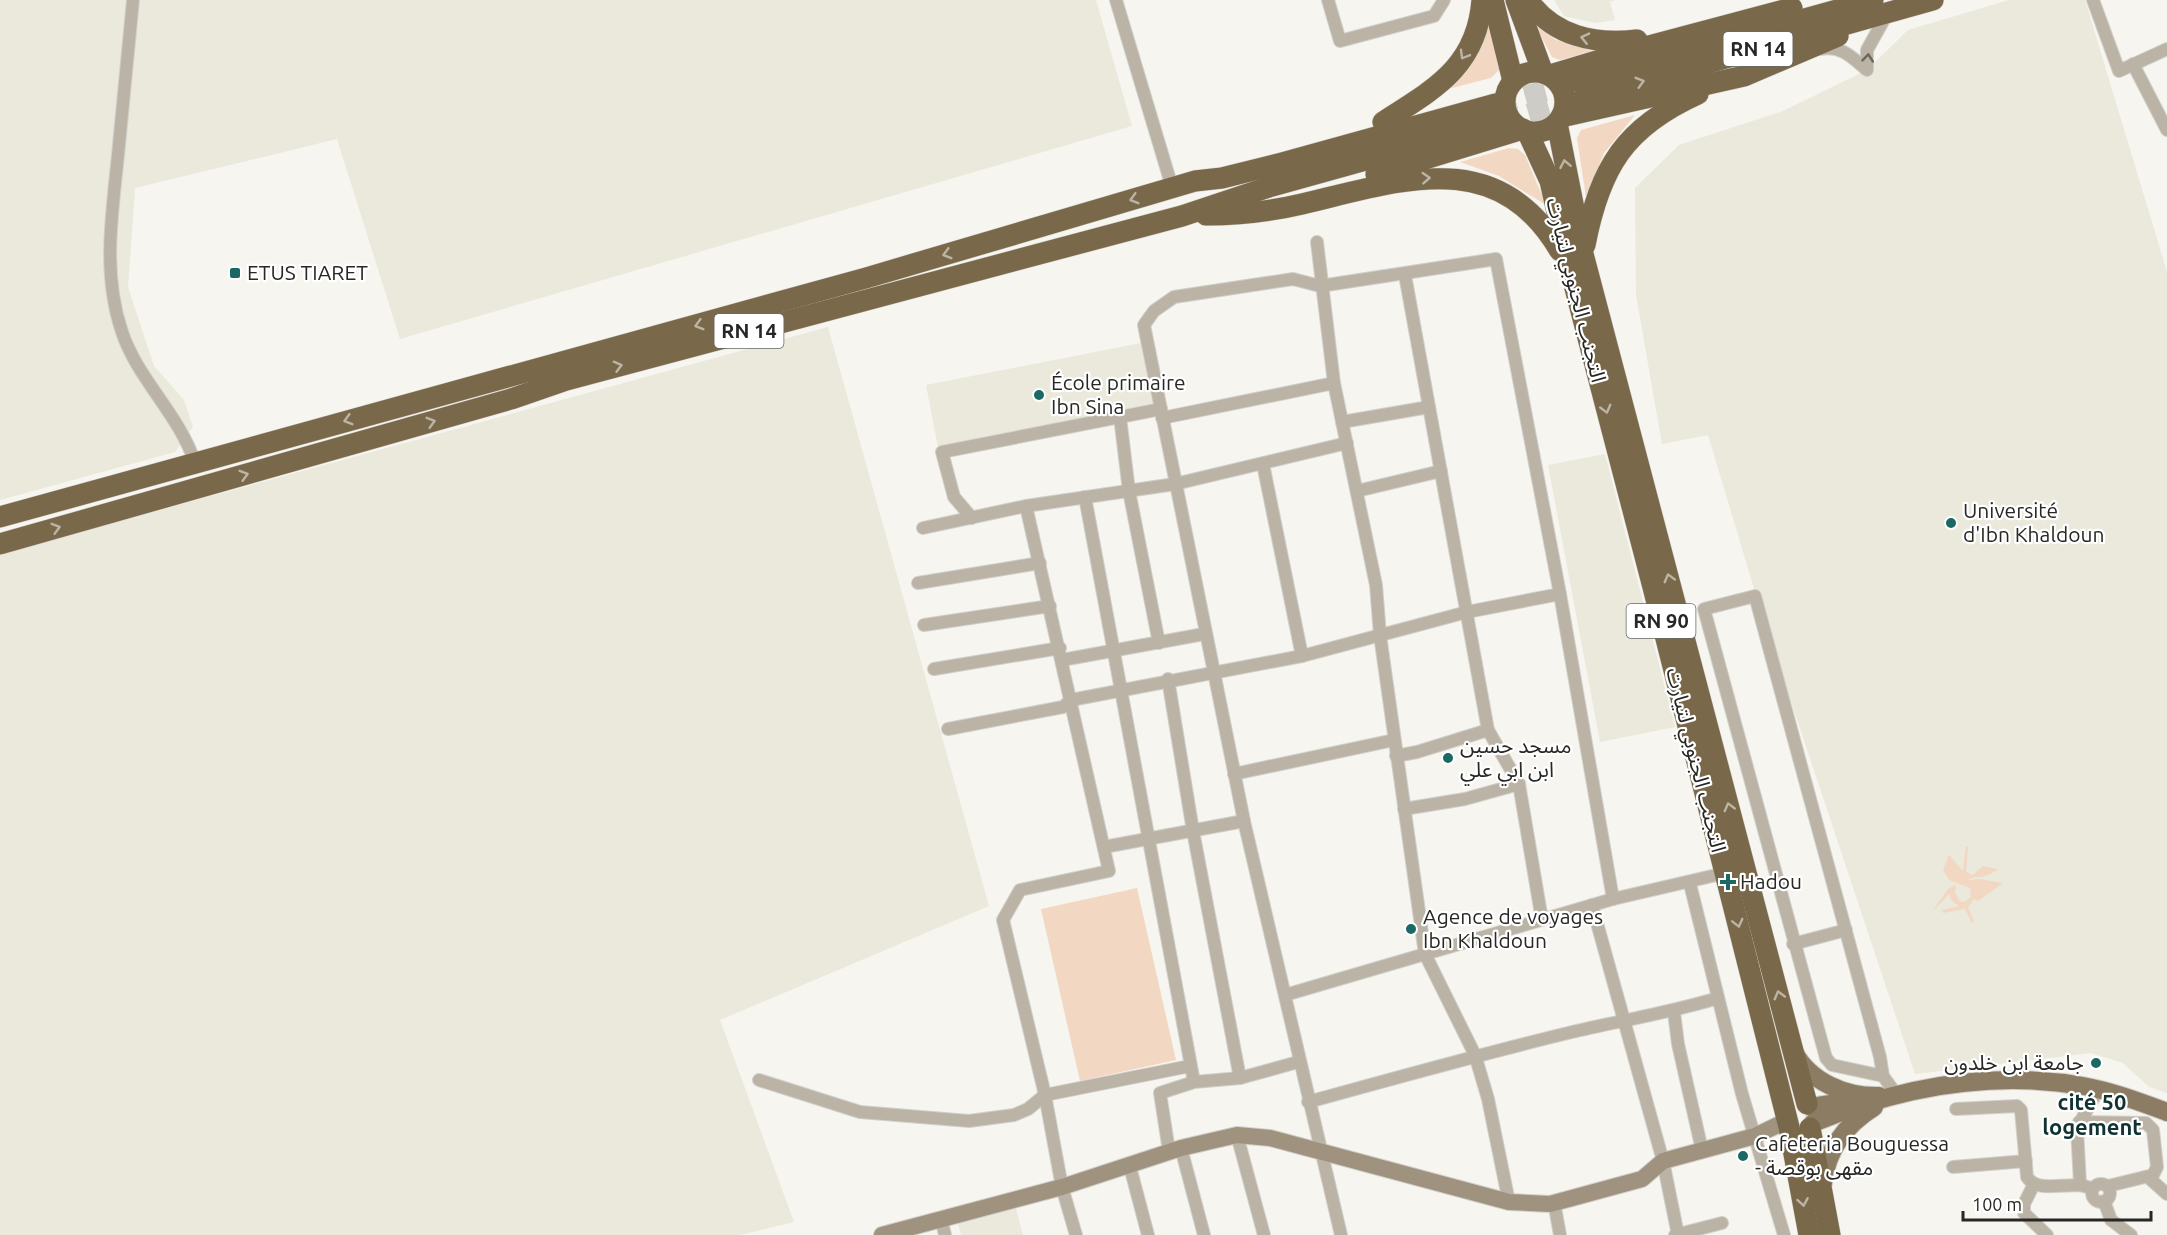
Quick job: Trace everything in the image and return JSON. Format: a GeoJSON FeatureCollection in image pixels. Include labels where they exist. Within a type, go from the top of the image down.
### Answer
{"type":"FeatureCollection","features":[{"type":"Feature","properties":{"kind":"highway"},"geometry":{"type":"LineString","coordinates":[[1383,122],[1452,74],[1473,39],[1482,0]]}},
{"type":"Feature","properties":{"kind":"highway"},"geometry":{"type":"LineString","coordinates":[[1493,0],[1503,100],[1507,113],[1525,130]]}},
{"type":"Feature","properties":{"kind":"highway"},"geometry":{"type":"LineString","coordinates":[[1516,0],[1547,74],[1563,90],[1565,109],[1559,120]]}},
{"type":"Feature","properties":{"kind":"highway"},"geometry":{"type":"LineString","coordinates":[[1528,0],[1553,25],[1576,36],[1601,42],[1644,39],[1726,25]]}},
{"type":"Feature","properties":{"kind":"highway"},"geometry":{"type":"LineString","coordinates":[[1195,181],[1383,122],[1503,100],[1527,73],[1547,74],[1827,0]]}},
{"type":"Feature","properties":{"kind":"highway","name":"RN 14"},"geometry":{"type":"LineString","coordinates":[[1581,90],[1880,7],[1933,0]]}},
{"type":"Feature","properties":{"kind":"highway"},"geometry":{"type":"LineString","coordinates":[[1182,216],[1222,215],[1299,205],[1421,177],[1449,177],[1507,194],[1531,212],[1576,260],[1597,194],[1624,146],[1658,114],[1744,75],[1807,51],[1880,7]]}},
{"type":"Feature","properties":{"kind":"highway"},"geometry":{"type":"LineString","coordinates":[[1182,216],[1313,191],[1525,130],[1543,131],[1559,120],[1744,75]]}},
{"type":"Feature","properties":{"kind":"highway","name":"RN 14"},"geometry":{"type":"LineString","coordinates":[[0,517],[866,278],[1195,181],[1222,178],[1278,164],[1503,100]]}},
{"type":"Feature","properties":{"kind":"highway","name":"RN 14"},"geometry":{"type":"LineString","coordinates":[[0,544],[511,399],[566,380],[1182,216],[1269,187],[1503,100]]}},
{"type":"Feature","properties":{"kind":"highway","name":"التجنب الجنوبي لتيارت"},"geometry":{"type":"LineString","coordinates":[[1559,120],[1576,260],[1725,873],[1800,1118],[1830,1235]]}},
{"type":"Feature","properties":{"kind":"highway","name":"التجنب الجنوبي لتيارت"},"geometry":{"type":"LineString","coordinates":[[1525,130],[1550,182],[1576,260],[1794,1052],[1809,1235]]}},
{"type":"Feature","properties":{"kind":"highway"},"geometry":{"type":"LineString","coordinates":[[504,377],[511,399]]}},
{"type":"Feature","properties":{"kind":"main road"},"geometry":{"type":"LineString","coordinates":[[1794,1052],[1812,1074],[1834,1088],[1858,1095],[1896,1094]]}},
{"type":"Feature","properties":{"kind":"main road"},"geometry":{"type":"LineString","coordinates":[[1800,1118],[1941,1084],[1982,1080],[2050,1082],[2098,1090],[2167,1112]]}},
{"type":"Feature","properties":{"kind":"main road"},"geometry":{"type":"LineString","coordinates":[[1821,1195],[1826,1162],[1844,1132],[1866,1112],[1896,1094]]}},
{"type":"Feature","properties":{"kind":"street"},"geometry":{"type":"LineString","coordinates":[[133,0],[110,234],[112,295],[131,353],[152,389],[177,422],[195,463]]}},
{"type":"Feature","properties":{"kind":"street"},"geometry":{"type":"LineString","coordinates":[[1116,0],[1172,188]]}},
{"type":"Feature","properties":{"kind":"street"},"geometry":{"type":"LineString","coordinates":[[1328,0],[1340,41],[1434,16],[1444,0]]}},
{"type":"Feature","properties":{"kind":"street"},"geometry":{"type":"LineString","coordinates":[[2093,0],[2119,71],[2167,49]]}},
{"type":"Feature","properties":{"kind":"street"},"geometry":{"type":"LineString","coordinates":[[1807,51],[1830,47],[1847,53],[1867,70],[1867,50],[1880,7]]}},
{"type":"Feature","properties":{"kind":"street"},"geometry":{"type":"LineString","coordinates":[[2133,64],[2167,130]]}},
{"type":"Feature","properties":{"kind":"street"},"geometry":{"type":"LineString","coordinates":[[1317,242],[1320,286],[1334,383],[1376,585],[1380,635],[1396,756],[1425,954],[1475,1055],[1488,1099],[1509,1202]]}},
{"type":"Feature","properties":{"kind":"street"},"geometry":{"type":"LineString","coordinates":[[1341,1235],[1298,1062],[1204,634],[1144,325],[1154,311],[1174,297],[1293,279],[1320,286],[1405,275],[1496,259],[1560,594],[1613,899]]}},
{"type":"Feature","properties":{"kind":"street"},"geometry":{"type":"LineString","coordinates":[[1405,275],[1488,730],[1519,784],[1542,920]]}},
{"type":"Feature","properties":{"kind":"street"},"geometry":{"type":"LineString","coordinates":[[972,518],[954,496],[942,452],[1120,417],[1161,414],[1334,383]]}},
{"type":"Feature","properties":{"kind":"street"},"geometry":{"type":"LineString","coordinates":[[1342,422],[1430,407]]}},
{"type":"Feature","properties":{"kind":"street"},"geometry":{"type":"LineString","coordinates":[[1120,417],[1129,490],[1159,643]]}},
{"type":"Feature","properties":{"kind":"street"},"geometry":{"type":"LineString","coordinates":[[923,528],[1026,506],[1175,484],[1347,443]]}},
{"type":"Feature","properties":{"kind":"street"},"geometry":{"type":"LineString","coordinates":[[1263,464],[1302,656]]}},
{"type":"Feature","properties":{"kind":"street"},"geometry":{"type":"LineString","coordinates":[[1357,491],[1441,471]]}},
{"type":"Feature","properties":{"kind":"street"},"geometry":{"type":"LineString","coordinates":[[1085,497],[1194,1082]]}},
{"type":"Feature","properties":{"kind":"street"},"geometry":{"type":"LineString","coordinates":[[1026,506],[1109,871],[1020,890],[1003,920],[1045,1095],[1062,1188],[1076,1235]]}},
{"type":"Feature","properties":{"kind":"street"},"geometry":{"type":"LineString","coordinates":[[918,584],[1040,563]]}},
{"type":"Feature","properties":{"kind":"street"},"geometry":{"type":"LineString","coordinates":[[948,729],[1062,707],[1071,700],[1168,679],[1302,656],[1467,612],[1560,594]]}},
{"type":"Feature","properties":{"kind":"street"},"geometry":{"type":"LineString","coordinates":[[1883,1076],[1832,1065],[1826,1058],[1793,944],[1704,609],[1755,596],[1880,1057],[1883,1076],[1896,1094]]}},
{"type":"Feature","properties":{"kind":"street"},"geometry":{"type":"LineString","coordinates":[[924,625],[1050,606]]}},
{"type":"Feature","properties":{"kind":"street"},"geometry":{"type":"LineString","coordinates":[[934,669],[1061,654],[1113,651],[1204,634]]}},
{"type":"Feature","properties":{"kind":"street"},"geometry":{"type":"LineString","coordinates":[[1168,679],[1193,831],[1240,1078]]}},
{"type":"Feature","properties":{"kind":"street"},"geometry":{"type":"LineString","coordinates":[[1396,756],[1418,752],[1488,730]]}},
{"type":"Feature","properties":{"kind":"street"},"geometry":{"type":"LineString","coordinates":[[1234,774],[1394,740]]}},
{"type":"Feature","properties":{"kind":"street"},"geometry":{"type":"LineString","coordinates":[[1404,809],[1465,799],[1519,784]]}},
{"type":"Feature","properties":{"kind":"street"},"geometry":{"type":"LineString","coordinates":[[1104,847],[1244,821]]}},
{"type":"Feature","properties":{"kind":"street"},"geometry":{"type":"LineString","coordinates":[[1285,995],[1613,899],[1690,884],[1725,873]]}},
{"type":"Feature","properties":{"kind":"street"},"geometry":{"type":"LineString","coordinates":[[1690,884],[1718,998],[1784,1235]]}},
{"type":"Feature","properties":{"kind":"street"},"geometry":{"type":"LineString","coordinates":[[1592,905],[1622,1020],[1663,1161],[1677,1235],[1722,1223]]}},
{"type":"Feature","properties":{"kind":"street"},"geometry":{"type":"LineString","coordinates":[[1793,944],[1846,930]]}},
{"type":"Feature","properties":{"kind":"street"},"geometry":{"type":"LineString","coordinates":[[1308,1102],[1475,1055],[1622,1020],[1674,1011],[1718,998]]}},
{"type":"Feature","properties":{"kind":"street"},"geometry":{"type":"LineString","coordinates":[[1674,1011],[1678,1044],[1702,1150]]}},
{"type":"Feature","properties":{"kind":"street"},"geometry":{"type":"LineString","coordinates":[[1204,1235],[1175,1150],[1160,1094],[1194,1082],[1240,1078],[1298,1062]]}},
{"type":"Feature","properties":{"kind":"street"},"geometry":{"type":"LineString","coordinates":[[759,1080],[860,1112],[969,1121],[1014,1115],[1028,1109],[1045,1095],[1190,1066]]}},
{"type":"Feature","properties":{"kind":"street"},"geometry":{"type":"LineString","coordinates":[[2080,1184],[2077,1135],[2079,1122],[2098,1090]]}},
{"type":"Feature","properties":{"kind":"street"},"geometry":{"type":"LineString","coordinates":[[1956,1109],[2020,1108],[2027,1177],[2034,1184],[2080,1184],[2092,1189]]}},
{"type":"Feature","properties":{"kind":"street"},"geometry":{"type":"LineString","coordinates":[[882,1235],[1062,1188],[1175,1150],[1237,1135],[1270,1138],[1509,1202],[1554,1202],[1642,1179],[1663,1161],[1755,1136],[1800,1118]]}},
{"type":"Feature","properties":{"kind":"street"},"geometry":{"type":"LineString","coordinates":[[2079,1122],[2149,1125],[2153,1131],[2157,1167],[2149,1178],[2108,1186],[2099,1183],[2092,1189]]}},
{"type":"Feature","properties":{"kind":"street"},"geometry":{"type":"LineString","coordinates":[[1237,1135],[1264,1235]]}},
{"type":"Feature","properties":{"kind":"street"},"geometry":{"type":"LineString","coordinates":[[1953,1167],[2026,1161]]}},
{"type":"Feature","properties":{"kind":"street"},"geometry":{"type":"LineString","coordinates":[[1130,1167],[1148,1235]]}},
{"type":"Feature","properties":{"kind":"street"},"geometry":{"type":"LineString","coordinates":[[2149,1178],[2167,1194]]}},
{"type":"Feature","properties":{"kind":"street"},"geometry":{"type":"LineString","coordinates":[[2034,1184],[2024,1204],[2024,1213],[2048,1235]]}},
{"type":"Feature","properties":{"kind":"street"},"geometry":{"type":"LineString","coordinates":[[2104,1202],[2110,1195],[2108,1186]]}},
{"type":"Feature","properties":{"kind":"street"},"geometry":{"type":"LineString","coordinates":[[2092,1189],[2093,1198],[2104,1202]]}},
{"type":"Feature","properties":{"kind":"street"},"geometry":{"type":"LineString","coordinates":[[1554,1202],[1560,1235]]}},
{"type":"Feature","properties":{"kind":"street"},"geometry":{"type":"LineString","coordinates":[[2104,1202],[2107,1215],[2124,1233]]}},
{"type":"Feature","properties":{"kind":"street"},"geometry":{"type":"LineString","coordinates":[[941,1218],[945,1235]]}},
{"type":"Feature","properties":{"kind":"shaded area"},"geometry":{"type":"Polygon","coordinates":[[[0,0],[1096,0],[1132,126],[400,339],[337,139],[135,188],[128,287],[154,366],[184,400],[193,427],[175,452],[0,500],[0,0]]]}},
{"type":"Feature","properties":{"kind":"shaded area"},"geometry":{"type":"Polygon","coordinates":[[[1554,0],[1615,0],[1610,2],[1615,20],[1595,23],[1564,16],[1554,0]]]}},
{"type":"Feature","properties":{"kind":"shaded area","name":"Université d'Ibn Khaldoun"},"geometry":{"type":"Polygon","coordinates":[[[2009,0],[2085,0],[2167,272],[2167,1093],[2149,1087],[2123,1063],[2091,1053],[1915,1074],[1758,602],[1708,435],[1662,444],[1636,295],[1635,188],[1679,145],[1783,111],[1867,70],[1908,30],[2009,0]]]}},
{"type":"Feature","properties":{"kind":"shaded area"},"geometry":{"type":"Polygon","coordinates":[[[1491,15],[1500,69],[1491,78],[1444,90],[1491,15]]]}},
{"type":"Feature","properties":{"kind":"shaded area"},"geometry":{"type":"Polygon","coordinates":[[[1535,24],[1556,40],[1592,51],[1560,60],[1552,57],[1535,24]]]}},
{"type":"Feature","properties":{"kind":"shaded area"},"geometry":{"type":"Polygon","coordinates":[[[1635,115],[1604,153],[1586,197],[1577,138],[1581,130],[1635,115]]]}},
{"type":"Feature","properties":{"kind":"shaded area"},"geometry":{"type":"Polygon","coordinates":[[[1509,148],[1518,149],[1525,155],[1546,205],[1499,176],[1460,162],[1509,148]]]}},
{"type":"Feature","properties":{"kind":"shaded area"},"geometry":{"type":"Polygon","coordinates":[[[828,327],[989,906],[720,1020],[794,1222],[740,1235],[0,1235],[0,554],[828,327]]]}},
{"type":"Feature","properties":{"kind":"shaded area","name":"École primaire Ibn Sina"},"geometry":{"type":"Polygon","coordinates":[[[1141,343],[1153,405],[938,447],[926,385],[1141,343]]]}},
{"type":"Feature","properties":{"kind":"shaded area"},"geometry":{"type":"Polygon","coordinates":[[[1605,454],[1675,727],[1600,742],[1548,465],[1605,454]]]}},
{"type":"Feature","properties":{"kind":"shaded area"},"geometry":{"type":"Polygon","coordinates":[[[1966,846],[1968,847],[1966,872],[1973,875],[1983,866],[1998,869],[1988,875],[1968,880],[1980,879],[2003,883],[1978,901],[1974,899],[1968,907],[1974,922],[1972,923],[1965,909],[1943,913],[1942,910],[1959,906],[1952,901],[1949,894],[1931,913],[1948,889],[1956,884],[1955,893],[1960,901],[1964,902],[1971,897],[1970,888],[1949,880],[1943,870],[1949,855],[1963,871],[1966,846]]]}},
{"type":"Feature","properties":{"kind":"shaded area"},"geometry":{"type":"Polygon","coordinates":[[[1137,888],[1176,1060],[1080,1081],[1041,909],[1137,888]]]}},
{"type":"Feature","properties":{"kind":"shaded area"},"geometry":{"type":"Polygon","coordinates":[[[1015,1205],[1023,1235],[961,1235],[957,1220],[1015,1205]]]}},
{"type":"Feature","properties":{"kind":"tunnel"},"geometry":{"type":"LineString","coordinates":[[1495,104],[1579,82]]}},
{"type":"Feature","properties":{"kind":"tunnel"},"geometry":{"type":"LineString","coordinates":[[1499,123],[1583,98]]}},
{"type":"Feature","properties":{"kind":"place","name":"ETUS TIARET"},"geometry":{"type":"Point","coordinates":[235,273]}},
{"type":"Feature","properties":{"kind":"place","name":"École primaire Ibn Sina"},"geometry":{"type":"Point","coordinates":[1039,395]}},
{"type":"Feature","properties":{"kind":"place","name":"Université d'Ibn Khaldoun"},"geometry":{"type":"Point","coordinates":[1951,523]}},
{"type":"Feature","properties":{"kind":"place","name":"مسجد حسين ابن ابي علي"},"geometry":{"type":"Point","coordinates":[1448,758]}},
{"type":"Feature","properties":{"kind":"place","name":"Hadou"},"geometry":{"type":"Point","coordinates":[1728,882]}},
{"type":"Feature","properties":{"kind":"place","name":"Agence de voyages Ibn Khaldoun"},"geometry":{"type":"Point","coordinates":[1411,929]}},
{"type":"Feature","properties":{"kind":"place","name":"جامعة ابن خلدون"},"geometry":{"type":"Point","coordinates":[2096,1063]}},
{"type":"Feature","properties":{"kind":"place","name":"Cafeteria Bouguessa - مقهى بوقصة"},"geometry":{"type":"Point","coordinates":[1743,1156]}},
{"type":"Feature","properties":{"kind":"district","name":"cité 50 logement"},"geometry":{"type":"Point","coordinates":[2092,1114]}}]}
